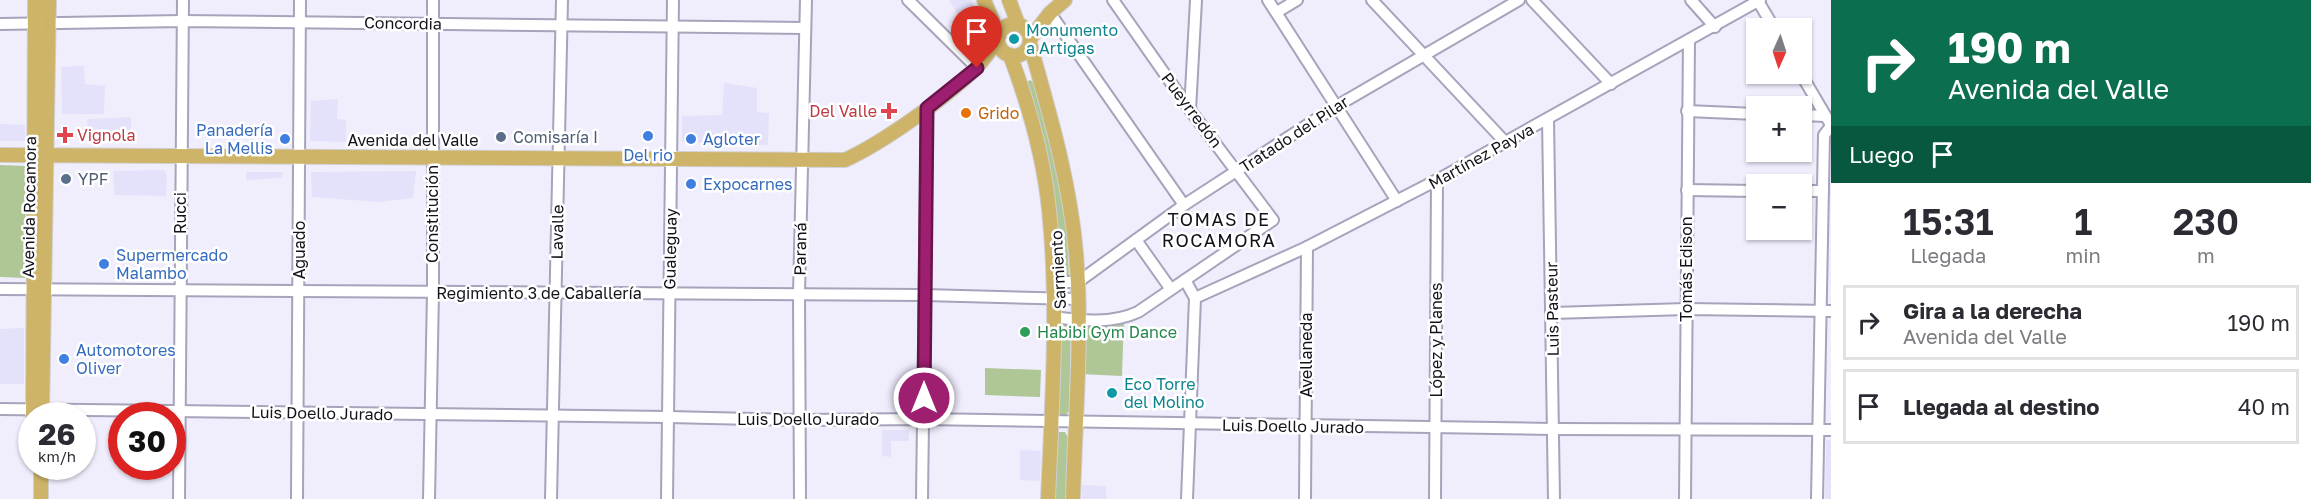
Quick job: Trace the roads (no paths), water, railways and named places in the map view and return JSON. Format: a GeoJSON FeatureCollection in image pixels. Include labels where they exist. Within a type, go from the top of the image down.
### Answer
{"type":"FeatureCollection","features":[{"type":"Feature","properties":{"kind":"main road","name":"Avenida Rocamora"},"geometry":{"type":"LineString","coordinates":[[35,0],[42,25]]}},
{"type":"Feature","properties":{"kind":"main road","name":"Avenida Rocamora"},"geometry":{"type":"LineString","coordinates":[[37,402],[42,25],[49,0]]}},
{"type":"Feature","properties":{"kind":"main road"},"geometry":{"type":"LineString","coordinates":[[984,0],[1000,47],[1009,55]]}},
{"type":"Feature","properties":{"kind":"main road"},"geometry":{"type":"LineString","coordinates":[[1009,0],[1019,25],[1026,30],[1030,41]]}},
{"type":"Feature","properties":{"kind":"main road"},"geometry":{"type":"LineString","coordinates":[[977,68],[1009,55],[1024,53],[1050,13],[1065,0]]}},
{"type":"Feature","properties":{"kind":"main road"},"geometry":{"type":"LineString","coordinates":[[977,68],[1000,32],[1008,25],[1019,25],[1050,13]]}},
{"type":"Feature","properties":{"kind":"main road","name":"Sarmiento"},"geometry":{"type":"LineString","coordinates":[[1030,41],[1058,146],[1070,207],[1078,282],[1073,499]]}},
{"type":"Feature","properties":{"kind":"main road","name":"Sarmiento"},"geometry":{"type":"LineString","coordinates":[[1009,55],[1020,82],[1035,139],[1049,209],[1054,317],[1048,499]]}},
{"type":"Feature","properties":{"kind":"main road","name":"Avenida del Valle"},"geometry":{"type":"LineString","coordinates":[[0,155],[845,160],[863,152],[927,108],[977,68]]}},
{"type":"Feature","properties":{"kind":"main road"},"geometry":{"type":"LineString","coordinates":[[32,480],[32,499]]}},
{"type":"Feature","properties":{"kind":"main road"},"geometry":{"type":"LineString","coordinates":[[41,480],[41,499]]}},
{"type":"Feature","properties":{"kind":"street","name":"Rucci"},"geometry":{"type":"LineString","coordinates":[[180,402],[180,155],[183,0]]}},
{"type":"Feature","properties":{"kind":"street","name":"Aguado"},"geometry":{"type":"LineString","coordinates":[[297,499],[300,0]]}},
{"type":"Feature","properties":{"kind":"street","name":"Constitución"},"geometry":{"type":"LineString","coordinates":[[429,499],[433,292],[433,0]]}},
{"type":"Feature","properties":{"kind":"street","name":"Lavalle"},"geometry":{"type":"LineString","coordinates":[[551,499],[562,0]]}},
{"type":"Feature","properties":{"kind":"street","name":"Gualeguay"},"geometry":{"type":"LineString","coordinates":[[667,499],[673,0]]}},
{"type":"Feature","properties":{"kind":"street","name":"Paraná"},"geometry":{"type":"LineString","coordinates":[[800,499],[799,294],[806,0]]}},
{"type":"Feature","properties":{"kind":"street"},"geometry":{"type":"LineString","coordinates":[[908,0],[977,68]]}},
{"type":"Feature","properties":{"kind":"street","name":"Pueyrredón"},"geometry":{"type":"LineString","coordinates":[[1113,0],[1190,110],[1273,220],[1185,280]]}},
{"type":"Feature","properties":{"kind":"street"},"geometry":{"type":"LineString","coordinates":[[1190,110],[1196,0]]}},
{"type":"Feature","properties":{"kind":"street"},"geometry":{"type":"LineString","coordinates":[[1268,0],[1397,201]]}},
{"type":"Feature","properties":{"kind":"street"},"geometry":{"type":"LineString","coordinates":[[1277,12],[1297,0]]}},
{"type":"Feature","properties":{"kind":"street"},"geometry":{"type":"LineString","coordinates":[[1372,0],[1506,143]]}},
{"type":"Feature","properties":{"kind":"street","name":"Tratado del Pilar"},"geometry":{"type":"LineString","coordinates":[[1078,282],[1184,206],[1335,106],[1519,0]]}},
{"type":"Feature","properties":{"kind":"street"},"geometry":{"type":"LineString","coordinates":[[1532,0],[1611,84]]}},
{"type":"Feature","properties":{"kind":"street"},"geometry":{"type":"LineString","coordinates":[[1691,0],[1715,27]]}},
{"type":"Feature","properties":{"kind":"street"},"geometry":{"type":"LineString","coordinates":[[1759,1],[1768,18]]}},
{"type":"Feature","properties":{"kind":"street","name":"Martínez Payva"},"geometry":{"type":"LineString","coordinates":[[1195,298],[1307,247],[1437,180],[1759,1]]}},
{"type":"Feature","properties":{"kind":"street"},"geometry":{"type":"LineString","coordinates":[[1050,13],[1184,206]]}},
{"type":"Feature","properties":{"kind":"street","name":"Concordia"},"geometry":{"type":"LineString","coordinates":[[0,24],[182,21],[805,28]]}},
{"type":"Feature","properties":{"kind":"street","name":"Tomás Edison"},"geometry":{"type":"LineString","coordinates":[[1685,499],[1689,40]]}},
{"type":"Feature","properties":{"kind":"street"},"geometry":{"type":"LineString","coordinates":[[1806,84],[1829,122]]}},
{"type":"Feature","properties":{"kind":"street"},"geometry":{"type":"LineString","coordinates":[[922,499],[927,108]]}},
{"type":"Feature","properties":{"kind":"street"},"geometry":{"type":"LineString","coordinates":[[1687,111],[1746,114]]}},
{"type":"Feature","properties":{"kind":"street"},"geometry":{"type":"LineString","coordinates":[[1812,118],[1829,122]]}},
{"type":"Feature","properties":{"kind":"street","name":"Luis Pasteur"},"geometry":{"type":"LineString","coordinates":[[1548,119],[1554,499]]}},
{"type":"Feature","properties":{"kind":"street"},"geometry":{"type":"LineString","coordinates":[[1816,499],[1826,311],[1824,135],[1829,122]]}},
{"type":"Feature","properties":{"kind":"street","name":"López y Planes"},"geometry":{"type":"LineString","coordinates":[[1435,499],[1437,180]]}},
{"type":"Feature","properties":{"kind":"street"},"geometry":{"type":"LineString","coordinates":[[1687,190],[1746,191]]}},
{"type":"Feature","properties":{"kind":"street"},"geometry":{"type":"LineString","coordinates":[[1812,191],[1823,191]]}},
{"type":"Feature","properties":{"kind":"street"},"geometry":{"type":"LineString","coordinates":[[1136,240],[1170,288]]}},
{"type":"Feature","properties":{"kind":"street","name":"Avellaneda"},"geometry":{"type":"LineString","coordinates":[[1305,499],[1307,247]]}},
{"type":"Feature","properties":{"kind":"street"},"geometry":{"type":"LineString","coordinates":[[1054,317],[1078,320],[1127,317],[1185,280],[1195,298],[1187,499]]}},
{"type":"Feature","properties":{"kind":"street"},"geometry":{"type":"LineString","coordinates":[[1053,282],[1078,282]]}},
{"type":"Feature","properties":{"kind":"street","name":"Regimiento 3 de Caballería"},"geometry":{"type":"LineString","coordinates":[[0,289],[924,295],[1077,299]]}},
{"type":"Feature","properties":{"kind":"street"},"geometry":{"type":"LineString","coordinates":[[1552,313],[1686,309],[1826,311]]}},
{"type":"Feature","properties":{"kind":"street","name":"Luis Doello Jurado"},"geometry":{"type":"LineString","coordinates":[[0,409],[18,410]]}},
{"type":"Feature","properties":{"kind":"street","name":"Luis Doello Jurado"},"geometry":{"type":"LineString","coordinates":[[186,411],[1553,429],[1831,430]]}},
{"type":"Feature","properties":{"kind":"street","name":"Rucci"},"geometry":{"type":"LineString","coordinates":[[179,480],[179,499]]}},
{"type":"Feature","properties":{"kind":"place","name":"Monumento a Artigas"},"geometry":{"type":"Point","coordinates":[1014,39]}},
{"type":"Feature","properties":{"kind":"place","name":"Del Valle"},"geometry":{"type":"Point","coordinates":[889,111]}},
{"type":"Feature","properties":{"kind":"place","name":"Grido"},"geometry":{"type":"Point","coordinates":[966,113]}},
{"type":"Feature","properties":{"kind":"place","name":"Vignola"},"geometry":{"type":"Point","coordinates":[65,135]}},
{"type":"Feature","properties":{"kind":"place","name":"Del rio"},"geometry":{"type":"Point","coordinates":[648,136]}},
{"type":"Feature","properties":{"kind":"place","name":"Comisaría I"},"geometry":{"type":"Point","coordinates":[501,137]}},
{"type":"Feature","properties":{"kind":"place","name":"Panadería La Mellis"},"geometry":{"type":"Point","coordinates":[285,139]}},
{"type":"Feature","properties":{"kind":"place","name":"Agloter"},"geometry":{"type":"Point","coordinates":[691,139]}},
{"type":"Feature","properties":{"kind":"place","name":"YPF"},"geometry":{"type":"Point","coordinates":[66,179]}},
{"type":"Feature","properties":{"kind":"place","name":"Expocarnes"},"geometry":{"type":"Point","coordinates":[691,184]}},
{"type":"Feature","properties":{"kind":"place","name":"Supermercado Malambo"},"geometry":{"type":"Point","coordinates":[104,264]}},
{"type":"Feature","properties":{"kind":"place","name":"Habibi Gym Dance"},"geometry":{"type":"Point","coordinates":[1025,332]}},
{"type":"Feature","properties":{"kind":"place","name":"Automotores Oliver"},"geometry":{"type":"Point","coordinates":[64,359]}},
{"type":"Feature","properties":{"kind":"place","name":"Eco Torre del Molino"},"geometry":{"type":"Point","coordinates":[1112,393]}},
{"type":"Feature","properties":{"kind":"district","name":"TOMAS DE ROCAMORA"},"geometry":{"type":"Point","coordinates":[1219,230]}}]}
